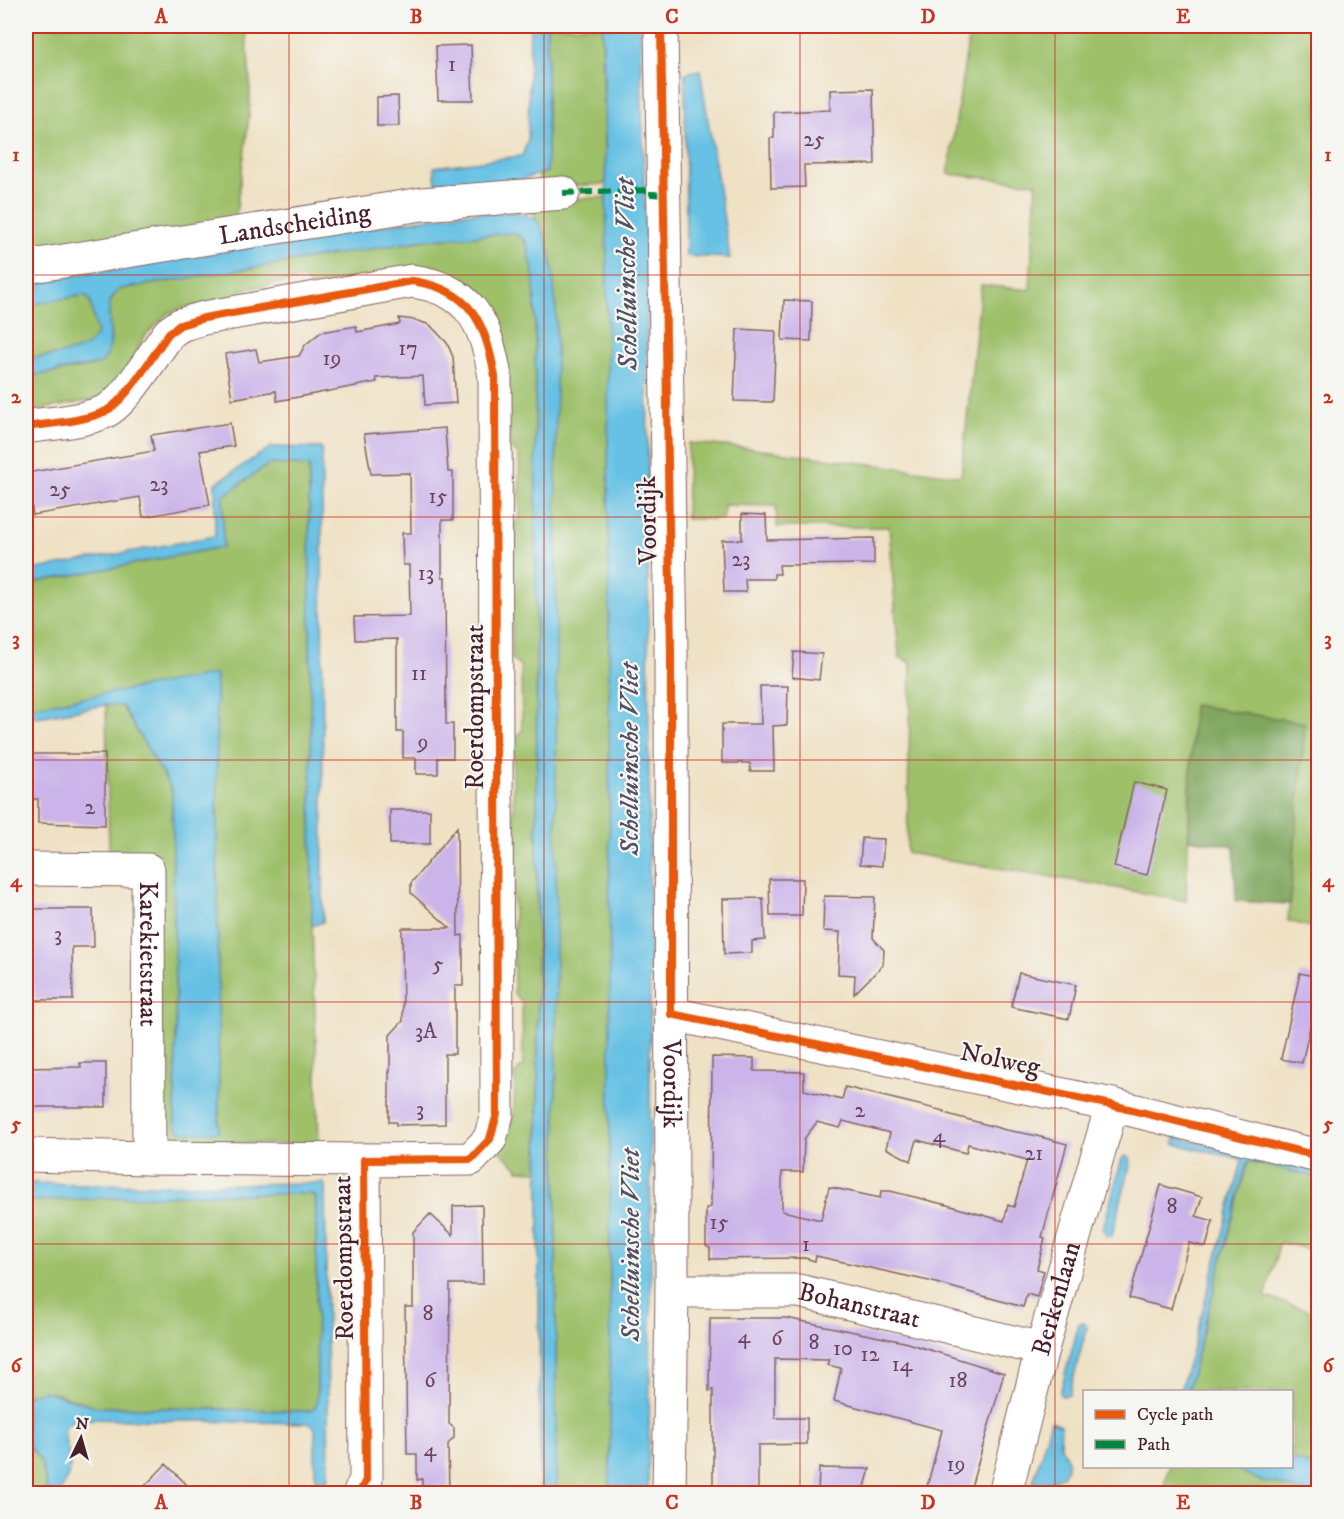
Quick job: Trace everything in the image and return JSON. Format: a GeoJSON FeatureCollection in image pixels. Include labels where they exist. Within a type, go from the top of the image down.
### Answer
{"type":"FeatureCollection","features":[{"type":"Feature","properties":{"kind":"street","name":"Voordijk"},"geometry":{"type":"LineString","coordinates":[[661,26],[671,652],[672,1291],[669,1494]]}},
{"type":"Feature","properties":{"kind":"street","name":"Landscheiding"},"geometry":{"type":"LineString","coordinates":[[26,267],[422,204],[563,192]]}},
{"type":"Feature","properties":{"kind":"street","name":"Roerdompstraat"},"geometry":{"type":"LineString","coordinates":[[26,427],[85,418],[106,411],[119,402],[169,333],[180,325],[204,318],[412,281],[433,284],[449,291],[468,305],[478,320],[490,348],[495,377],[497,1114],[490,1139],[471,1159],[364,1160],[366,1480],[358,1494]]}},
{"type":"Feature","properties":{"kind":"street","name":"Karekietstraat"},"geometry":{"type":"LineString","coordinates":[[26,869],[148,870],[149,1158]]}},
{"type":"Feature","properties":{"kind":"street","name":"Nolweg"},"geometry":{"type":"LineString","coordinates":[[670,1014],[1112,1105],[1318,1156]]}},
{"type":"Feature","properties":{"kind":"street","name":"Berkenlaan"},"geometry":{"type":"LineString","coordinates":[[1005,1494],[1042,1349],[1112,1105]]}},
{"type":"Feature","properties":{"kind":"street"},"geometry":{"type":"LineString","coordinates":[[26,1155],[364,1160]]}},
{"type":"Feature","properties":{"kind":"street","name":"Bohanstraat"},"geometry":{"type":"LineString","coordinates":[[672,1291],[799,1291],[1042,1349]]}},
{"type":"Feature","properties":{"kind":"green space"},"geometry":{"type":"Polygon","coordinates":[[[26,26],[245,26],[250,103],[235,230],[26,259],[26,26]]]}},
{"type":"Feature","properties":{"kind":"green space"},"geometry":{"type":"Polygon","coordinates":[[[547,26],[602,26],[606,184],[540,187],[539,175],[547,172],[547,26]]]}},
{"type":"Feature","properties":{"kind":"green space"},"geometry":{"type":"Polygon","coordinates":[[[922,26],[1318,26],[1318,929],[1288,921],[1304,723],[1193,705],[1186,901],[907,853],[911,663],[899,657],[889,527],[777,527],[776,506],[724,505],[723,519],[686,519],[688,443],[748,448],[961,476],[981,285],[1030,290],[1036,183],[948,174],[969,34],[921,29],[922,26]]]}},
{"type":"Feature","properties":{"kind":"green space"},"geometry":{"type":"Polygon","coordinates":[[[607,197],[611,892],[610,1493],[556,1493],[555,513],[549,250],[529,201],[607,197]]]}},
{"type":"Feature","properties":{"kind":"green space"},"geometry":{"type":"Polygon","coordinates":[[[514,233],[521,238],[530,253],[535,299],[538,1171],[518,1170],[499,1151],[511,1123],[515,1074],[523,1065],[522,1002],[514,994],[513,739],[522,731],[521,667],[512,659],[512,527],[520,518],[519,455],[510,447],[507,367],[500,318],[490,300],[465,279],[433,269],[312,287],[303,279],[241,290],[235,300],[183,308],[168,313],[146,335],[114,388],[93,400],[26,412],[26,377],[93,366],[111,341],[109,306],[120,289],[431,239],[514,233]]]}},
{"type":"Feature","properties":{"kind":"green space"},"geometry":{"type":"Polygon","coordinates":[[[85,295],[91,303],[95,316],[96,339],[89,345],[72,352],[26,359],[26,305],[85,295]]]}},
{"type":"Feature","properties":{"kind":"green space"},"geometry":{"type":"Polygon","coordinates":[[[269,464],[309,466],[312,920],[319,1144],[179,1143],[168,1141],[164,1135],[146,854],[109,853],[106,705],[122,706],[172,790],[175,1121],[219,1132],[216,675],[26,708],[26,584],[223,547],[223,496],[269,464]]]}},
{"type":"Feature","properties":{"kind":"green space"},"geometry":{"type":"Polygon","coordinates":[[[1193,705],[1305,723],[1290,904],[1236,901],[1234,846],[1189,839],[1193,705]]]}},
{"type":"Feature","properties":{"kind":"green space"},"geometry":{"type":"Polygon","coordinates":[[[1247,1163],[1318,1177],[1318,1252],[1280,1242],[1265,1297],[1318,1313],[1318,1468],[1293,1459],[1293,1390],[1188,1390],[1247,1163]]]}},
{"type":"Feature","properties":{"kind":"green space"},"geometry":{"type":"Polygon","coordinates":[[[217,1194],[312,1194],[316,1198],[317,1404],[314,1409],[308,1411],[97,1407],[55,1393],[26,1396],[26,1201],[217,1194]]]}},
{"type":"Feature","properties":{"kind":"green space"},"geometry":{"type":"Polygon","coordinates":[[[26,1443],[41,1461],[48,1493],[26,1493],[26,1443]]]}},
{"type":"Feature","properties":{"kind":"green space"},"geometry":{"type":"Polygon","coordinates":[[[1168,1468],[1234,1468],[1263,1482],[1275,1483],[1305,1493],[1162,1494],[1168,1468]]]}},
{"type":"Feature","properties":{"kind":"water"},"geometry":{"type":"Polygon","coordinates":[[[530,26],[547,26],[547,172],[509,183],[436,183],[434,167],[522,156],[528,140],[530,26]]]}},
{"type":"Feature","properties":{"kind":"water","name":"Schelluinsche Vliet"},"geometry":{"type":"Polygon","coordinates":[[[602,26],[640,26],[647,290],[651,1305],[648,1494],[610,1493],[609,551],[606,172],[602,26]]]}},
{"type":"Feature","properties":{"kind":"water"},"geometry":{"type":"Polygon","coordinates":[[[700,70],[730,258],[686,256],[685,73],[700,70]]]}},
{"type":"Feature","properties":{"kind":"water"},"geometry":{"type":"Polygon","coordinates":[[[517,212],[538,222],[547,242],[552,264],[556,310],[556,1493],[540,1493],[535,299],[533,271],[526,241],[514,233],[431,239],[120,289],[109,306],[110,345],[107,355],[100,364],[26,377],[26,359],[76,350],[86,346],[97,333],[90,301],[85,295],[26,305],[26,283],[461,213],[517,212]]]}},
{"type":"Feature","properties":{"kind":"water"},"geometry":{"type":"Polygon","coordinates":[[[271,447],[322,448],[323,922],[312,926],[309,466],[269,464],[223,496],[223,547],[26,584],[26,571],[215,536],[215,484],[271,447]]]}},
{"type":"Feature","properties":{"kind":"water"},"geometry":{"type":"Polygon","coordinates":[[[216,674],[219,1132],[185,1133],[177,1129],[175,1121],[172,790],[122,706],[106,705],[26,719],[26,708],[216,674]]]}},
{"type":"Feature","properties":{"kind":"water"},"geometry":{"type":"Polygon","coordinates":[[[1175,1137],[1318,1171],[1318,1177],[1247,1163],[1187,1390],[1180,1390],[1242,1161],[1174,1144],[1175,1137]]]}},
{"type":"Feature","properties":{"kind":"water"},"geometry":{"type":"Polygon","coordinates":[[[1125,1156],[1130,1158],[1131,1162],[1112,1236],[1106,1236],[1103,1229],[1122,1159],[1125,1156]]]}},
{"type":"Feature","properties":{"kind":"water"},"geometry":{"type":"Polygon","coordinates":[[[26,1183],[162,1185],[323,1183],[325,1185],[329,1478],[323,1482],[315,1480],[315,1429],[313,1425],[307,1423],[80,1419],[66,1425],[65,1436],[70,1465],[68,1476],[60,1493],[48,1493],[41,1461],[26,1443],[26,1396],[44,1391],[97,1407],[308,1411],[314,1409],[317,1403],[316,1198],[312,1194],[217,1194],[26,1201],[26,1183]]]}},
{"type":"Feature","properties":{"kind":"water"},"geometry":{"type":"Polygon","coordinates":[[[1081,1322],[1087,1327],[1069,1395],[1061,1396],[1060,1393],[1081,1322]]]}},
{"type":"Feature","properties":{"kind":"water"},"geometry":{"type":"Polygon","coordinates":[[[1051,1421],[1061,1425],[1060,1444],[1067,1459],[1067,1467],[1063,1476],[1045,1484],[1042,1493],[1030,1493],[1051,1421]]]}},
{"type":"Feature","properties":{"kind":"water"},"geometry":{"type":"Polygon","coordinates":[[[1293,1459],[1318,1468],[1318,1493],[1305,1493],[1275,1483],[1263,1482],[1234,1468],[1293,1468],[1293,1459]]]}},
{"type":"Feature","properties":{"kind":"building"},"geometry":{"type":"Polygon","coordinates":[[[471,45],[473,100],[438,100],[436,46],[471,45]]]}},
{"type":"Feature","properties":{"kind":"building"},"geometry":{"type":"Polygon","coordinates":[[[873,89],[875,164],[804,165],[805,187],[771,188],[770,138],[774,138],[774,112],[830,110],[830,90],[873,89]]]}},
{"type":"Feature","properties":{"kind":"building"},"geometry":{"type":"Polygon","coordinates":[[[398,96],[399,126],[377,126],[377,97],[398,96]]]}},
{"type":"Feature","properties":{"kind":"building"},"geometry":{"type":"Polygon","coordinates":[[[784,300],[812,301],[811,341],[782,340],[784,300]]]}},
{"type":"Feature","properties":{"kind":"building"},"geometry":{"type":"Polygon","coordinates":[[[399,318],[430,325],[447,343],[453,357],[456,403],[425,405],[423,376],[376,378],[377,382],[277,401],[276,391],[232,399],[225,354],[256,349],[259,362],[299,356],[305,345],[321,332],[356,326],[357,332],[400,324],[399,318]]]}},
{"type":"Feature","properties":{"kind":"building"},"geometry":{"type":"Polygon","coordinates":[[[737,329],[776,331],[773,402],[734,401],[737,329]]]}},
{"type":"Feature","properties":{"kind":"building"},"geometry":{"type":"Polygon","coordinates":[[[230,423],[234,446],[200,451],[210,505],[143,517],[140,497],[33,515],[26,473],[154,451],[151,435],[230,423]]]}},
{"type":"Feature","properties":{"kind":"building"},"geometry":{"type":"Polygon","coordinates":[[[445,428],[448,472],[453,472],[453,520],[442,520],[442,577],[445,577],[446,724],[453,724],[453,758],[438,758],[438,774],[416,774],[416,758],[403,758],[403,732],[397,732],[397,639],[355,640],[354,617],[410,616],[409,565],[403,565],[402,533],[411,533],[410,473],[371,474],[364,434],[445,428]]]}},
{"type":"Feature","properties":{"kind":"building"},"geometry":{"type":"Polygon","coordinates":[[[742,514],[766,515],[767,540],[874,538],[874,564],[779,565],[780,574],[774,574],[774,579],[745,579],[746,592],[724,592],[722,540],[742,540],[742,514]]]}},
{"type":"Feature","properties":{"kind":"building"},"geometry":{"type":"Polygon","coordinates":[[[794,652],[822,654],[819,680],[792,677],[794,652]]]}},
{"type":"Feature","properties":{"kind":"building"},"geometry":{"type":"Polygon","coordinates":[[[760,686],[788,686],[787,725],[773,726],[774,771],[750,771],[750,763],[722,763],[722,724],[761,724],[760,686]]]}},
{"type":"Feature","properties":{"kind":"building"},"geometry":{"type":"Polygon","coordinates":[[[26,754],[105,754],[105,825],[38,823],[38,799],[26,799],[26,754]]]}},
{"type":"Feature","properties":{"kind":"building"},"geometry":{"type":"Polygon","coordinates":[[[1134,782],[1167,790],[1147,875],[1114,867],[1134,782]]]}},
{"type":"Feature","properties":{"kind":"building"},"geometry":{"type":"Polygon","coordinates":[[[390,810],[430,810],[430,844],[390,844],[390,810]]]}},
{"type":"Feature","properties":{"kind":"building"},"geometry":{"type":"Polygon","coordinates":[[[457,827],[458,936],[463,935],[463,986],[455,986],[455,1054],[445,1054],[445,1124],[396,1125],[396,1122],[389,1122],[390,1035],[403,1021],[402,928],[450,928],[411,893],[411,883],[457,827]]]}},
{"type":"Feature","properties":{"kind":"building"},"geometry":{"type":"Polygon","coordinates":[[[862,838],[884,839],[882,866],[860,864],[862,838]]]}},
{"type":"Feature","properties":{"kind":"building"},"geometry":{"type":"Polygon","coordinates":[[[769,879],[803,879],[802,916],[770,916],[769,879]]]}},
{"type":"Feature","properties":{"kind":"building"},"geometry":{"type":"Polygon","coordinates":[[[824,896],[875,897],[873,938],[884,950],[883,965],[854,994],[855,975],[838,974],[840,932],[823,931],[824,896]]]}},
{"type":"Feature","properties":{"kind":"building"},"geometry":{"type":"Polygon","coordinates":[[[763,898],[765,940],[752,941],[752,953],[724,954],[723,899],[763,898]]]}},
{"type":"Feature","properties":{"kind":"building"},"geometry":{"type":"Polygon","coordinates":[[[26,909],[93,909],[94,947],[72,947],[73,1000],[35,1000],[34,983],[26,983],[26,909]]]}},
{"type":"Feature","properties":{"kind":"building"},"geometry":{"type":"Polygon","coordinates":[[[1019,973],[1076,985],[1069,1019],[1011,1007],[1019,973]]]}},
{"type":"Feature","properties":{"kind":"building"},"geometry":{"type":"Polygon","coordinates":[[[1300,973],[1318,977],[1316,997],[1318,998],[1318,1020],[1312,1018],[1302,1063],[1281,1059],[1300,973]]]}},
{"type":"Feature","properties":{"kind":"building"},"geometry":{"type":"Polygon","coordinates":[[[712,1057],[754,1058],[754,1071],[804,1072],[804,1090],[842,1100],[845,1087],[1067,1144],[1042,1237],[1045,1238],[1037,1269],[1044,1271],[1037,1297],[1027,1294],[1023,1307],[929,1281],[816,1256],[815,1261],[805,1258],[710,1259],[710,1248],[706,1246],[706,1208],[711,1207],[712,1057]],[[843,1121],[840,1128],[817,1122],[804,1139],[803,1172],[782,1172],[782,1211],[821,1220],[829,1187],[880,1198],[881,1191],[890,1191],[1004,1221],[1008,1205],[1014,1207],[1027,1160],[968,1144],[966,1153],[917,1140],[911,1161],[886,1148],[890,1133],[843,1121]]]}},
{"type":"Feature","properties":{"kind":"building"},"geometry":{"type":"Polygon","coordinates":[[[80,1063],[106,1063],[106,1107],[26,1107],[26,1068],[81,1067],[80,1063]]]}},
{"type":"Feature","properties":{"kind":"building"},"geometry":{"type":"Polygon","coordinates":[[[1161,1185],[1202,1197],[1196,1216],[1213,1221],[1206,1247],[1189,1243],[1171,1309],[1129,1298],[1161,1185]]]}},
{"type":"Feature","properties":{"kind":"building"},"geometry":{"type":"Polygon","coordinates":[[[482,1205],[483,1284],[450,1284],[449,1424],[454,1428],[454,1438],[448,1444],[449,1494],[422,1494],[422,1479],[417,1480],[417,1454],[407,1454],[405,1307],[413,1307],[413,1232],[430,1214],[453,1235],[453,1206],[482,1205]]]}},
{"type":"Feature","properties":{"kind":"building"},"geometry":{"type":"Polygon","coordinates":[[[710,1318],[786,1318],[904,1342],[1004,1373],[969,1494],[925,1494],[942,1430],[834,1401],[841,1368],[827,1365],[829,1360],[775,1359],[775,1418],[807,1418],[807,1444],[758,1445],[758,1494],[713,1494],[713,1390],[709,1391],[710,1318]]]}},
{"type":"Feature","properties":{"kind":"building"},"geometry":{"type":"Polygon","coordinates":[[[166,1464],[196,1494],[137,1494],[166,1464]]]}},
{"type":"Feature","properties":{"kind":"building"},"geometry":{"type":"Polygon","coordinates":[[[819,1468],[870,1469],[863,1494],[818,1494],[819,1468]]]}},
{"type":"Feature","properties":{"kind":"marked path"},"geometry":{"type":"LineString","coordinates":[[563,193],[652,190],[652,194],[665,195]]}},
{"type":"Feature","properties":{"kind":"cycle path"},"geometry":{"type":"LineString","coordinates":[[661,26],[671,652],[671,1014],[1112,1105],[1318,1156]]}},
{"type":"Feature","properties":{"kind":"cycle path"},"geometry":{"type":"LineString","coordinates":[[26,427],[75,420],[104,412],[121,399],[169,333],[180,325],[204,318],[412,281],[432,285],[449,292],[462,301],[472,312],[487,340],[495,377],[497,1114],[490,1139],[471,1159],[364,1160],[366,1480],[359,1494]]}}]}
